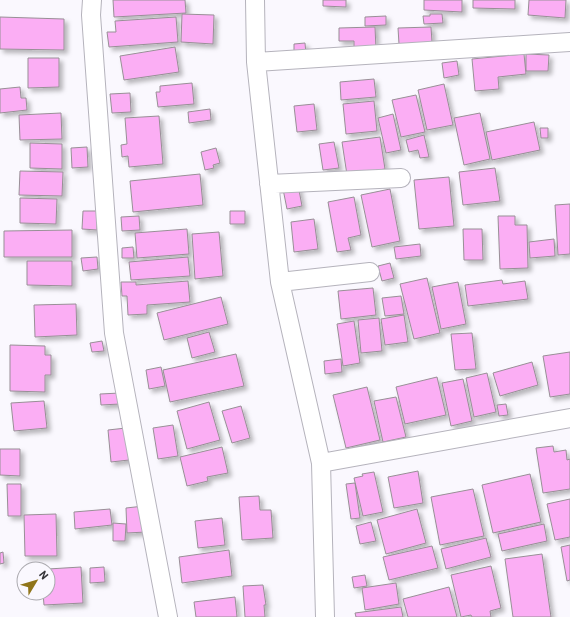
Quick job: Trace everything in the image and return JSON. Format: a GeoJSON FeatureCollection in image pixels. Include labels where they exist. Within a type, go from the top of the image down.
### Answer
{"type":"FeatureCollection","features":[{"type":"Feature","properties":{"kind":"street"},"geometry":{"type":"LineString","coordinates":[[92,0],[91,15],[114,333],[168,617]]}},
{"type":"Feature","properties":{"kind":"street"},"geometry":{"type":"LineString","coordinates":[[255,0],[256,62],[280,282],[321,463],[325,617]]}},
{"type":"Feature","properties":{"kind":"street"},"geometry":{"type":"LineString","coordinates":[[256,62],[570,42]]}},
{"type":"Feature","properties":{"kind":"street"},"geometry":{"type":"LineString","coordinates":[[269,184],[401,178]]}},
{"type":"Feature","properties":{"kind":"street"},"geometry":{"type":"LineString","coordinates":[[280,282],[370,272]]}},
{"type":"Feature","properties":{"kind":"street"},"geometry":{"type":"LineString","coordinates":[[321,463],[570,418]]}},
{"type":"Feature","properties":{"kind":"building"},"geometry":{"type":"Polygon","coordinates":[[[113,0],[185,0],[186,13],[114,17],[113,0]]]}},
{"type":"Feature","properties":{"kind":"building"},"geometry":{"type":"Polygon","coordinates":[[[323,0],[346,0],[346,7],[323,6],[323,0]]]}},
{"type":"Feature","properties":{"kind":"building"},"geometry":{"type":"Polygon","coordinates":[[[424,0],[462,0],[462,12],[424,10],[424,0]]]}},
{"type":"Feature","properties":{"kind":"building"},"geometry":{"type":"Polygon","coordinates":[[[473,0],[515,0],[515,9],[473,8],[473,0]]]}},
{"type":"Feature","properties":{"kind":"building"},"geometry":{"type":"Polygon","coordinates":[[[529,0],[566,0],[565,18],[528,15],[529,0]]]}},
{"type":"Feature","properties":{"kind":"building"},"geometry":{"type":"Polygon","coordinates":[[[182,14],[214,15],[213,44],[181,42],[182,14]]]}},
{"type":"Feature","properties":{"kind":"building"},"geometry":{"type":"Polygon","coordinates":[[[430,14],[442,14],[443,23],[424,24],[423,16],[430,16],[430,14]]]}},
{"type":"Feature","properties":{"kind":"building"},"geometry":{"type":"Polygon","coordinates":[[[386,16],[386,25],[365,26],[365,17],[386,16]]]}},
{"type":"Feature","properties":{"kind":"building"},"geometry":{"type":"Polygon","coordinates":[[[0,17],[64,19],[64,50],[0,49],[0,17]]]}},
{"type":"Feature","properties":{"kind":"building"},"geometry":{"type":"Polygon","coordinates":[[[176,17],[178,42],[109,47],[107,32],[116,32],[115,21],[176,17]]]}},
{"type":"Feature","properties":{"kind":"building"},"geometry":{"type":"Polygon","coordinates":[[[375,27],[376,49],[354,50],[354,41],[339,41],[339,28],[375,27]]]}},
{"type":"Feature","properties":{"kind":"building"},"geometry":{"type":"Polygon","coordinates":[[[431,27],[432,42],[399,44],[398,28],[431,27]]]}},
{"type":"Feature","properties":{"kind":"building"},"geometry":{"type":"Polygon","coordinates":[[[305,43],[306,54],[294,54],[294,44],[305,43]]]}},
{"type":"Feature","properties":{"kind":"building"},"geometry":{"type":"Polygon","coordinates":[[[175,47],[179,72],[124,80],[120,56],[175,47]]]}},
{"type":"Feature","properties":{"kind":"building"},"geometry":{"type":"Polygon","coordinates":[[[524,54],[526,74],[498,77],[499,89],[475,91],[472,59],[524,54]]]}},
{"type":"Feature","properties":{"kind":"building"},"geometry":{"type":"Polygon","coordinates":[[[526,54],[549,55],[548,71],[526,71],[526,54]]]}},
{"type":"Feature","properties":{"kind":"building"},"geometry":{"type":"Polygon","coordinates":[[[28,58],[59,58],[59,87],[28,88],[28,58]]]}},
{"type":"Feature","properties":{"kind":"building"},"geometry":{"type":"Polygon","coordinates":[[[457,61],[459,75],[444,78],[442,63],[457,61]]]}},
{"type":"Feature","properties":{"kind":"building"},"geometry":{"type":"Polygon","coordinates":[[[374,79],[376,97],[341,100],[340,82],[374,79]]]}},
{"type":"Feature","properties":{"kind":"building"},"geometry":{"type":"Polygon","coordinates":[[[192,83],[194,104],[158,107],[156,92],[160,92],[160,86],[192,83]]]}},
{"type":"Feature","properties":{"kind":"building"},"geometry":{"type":"Polygon","coordinates":[[[444,84],[453,125],[427,130],[418,90],[444,84]]]}},
{"type":"Feature","properties":{"kind":"building"},"geometry":{"type":"Polygon","coordinates":[[[20,87],[21,98],[26,98],[27,110],[0,113],[0,89],[20,87]]]}},
{"type":"Feature","properties":{"kind":"building"},"geometry":{"type":"Polygon","coordinates":[[[130,93],[131,112],[112,113],[110,94],[130,93]]]}},
{"type":"Feature","properties":{"kind":"building"},"geometry":{"type":"Polygon","coordinates":[[[416,95],[425,132],[401,137],[392,100],[416,95]]]}},
{"type":"Feature","properties":{"kind":"building"},"geometry":{"type":"Polygon","coordinates":[[[374,101],[377,131],[346,134],[343,104],[374,101]]]}},
{"type":"Feature","properties":{"kind":"building"},"geometry":{"type":"Polygon","coordinates":[[[314,104],[317,130],[297,132],[294,106],[314,104]]]}},
{"type":"Feature","properties":{"kind":"building"},"geometry":{"type":"Polygon","coordinates":[[[210,109],[211,120],[189,123],[188,112],[210,109]]]}},
{"type":"Feature","properties":{"kind":"building"},"geometry":{"type":"Polygon","coordinates":[[[61,113],[62,139],[20,140],[19,115],[61,113]]]}},
{"type":"Feature","properties":{"kind":"building"},"geometry":{"type":"Polygon","coordinates":[[[480,113],[490,159],[464,165],[454,118],[480,113]]]}},
{"type":"Feature","properties":{"kind":"building"},"geometry":{"type":"Polygon","coordinates":[[[393,114],[401,150],[386,153],[378,118],[393,114]]]}},
{"type":"Feature","properties":{"kind":"building"},"geometry":{"type":"Polygon","coordinates":[[[159,116],[163,164],[129,167],[128,156],[122,157],[121,145],[127,144],[125,118],[159,116]]]}},
{"type":"Feature","properties":{"kind":"building"},"geometry":{"type":"Polygon","coordinates":[[[534,122],[540,150],[492,160],[486,132],[534,122]]]}},
{"type":"Feature","properties":{"kind":"building"},"geometry":{"type":"Polygon","coordinates":[[[540,128],[548,128],[548,138],[541,138],[540,128]]]}},
{"type":"Feature","properties":{"kind":"building"},"geometry":{"type":"Polygon","coordinates":[[[424,135],[429,157],[420,158],[418,150],[409,152],[406,140],[424,135]]]}},
{"type":"Feature","properties":{"kind":"building"},"geometry":{"type":"Polygon","coordinates":[[[380,137],[385,169],[347,175],[342,142],[380,137]]]}},
{"type":"Feature","properties":{"kind":"building"},"geometry":{"type":"Polygon","coordinates":[[[334,142],[339,168],[323,170],[319,144],[334,142]]]}},
{"type":"Feature","properties":{"kind":"building"},"geometry":{"type":"Polygon","coordinates":[[[30,143],[62,144],[62,169],[30,168],[30,143]]]}},
{"type":"Feature","properties":{"kind":"building"},"geometry":{"type":"Polygon","coordinates":[[[87,147],[88,167],[72,168],[71,148],[87,147]]]}},
{"type":"Feature","properties":{"kind":"building"},"geometry":{"type":"Polygon","coordinates":[[[216,148],[220,163],[213,165],[214,168],[205,170],[201,152],[216,148]]]}},
{"type":"Feature","properties":{"kind":"building"},"geometry":{"type":"Polygon","coordinates":[[[495,168],[500,201],[463,205],[459,172],[495,168]]]}},
{"type":"Feature","properties":{"kind":"building"},"geometry":{"type":"Polygon","coordinates":[[[20,171],[63,172],[62,196],[19,195],[20,171]]]}},
{"type":"Feature","properties":{"kind":"building"},"geometry":{"type":"Polygon","coordinates":[[[200,174],[203,205],[133,212],[130,181],[200,174]]]}},
{"type":"Feature","properties":{"kind":"building"},"geometry":{"type":"Polygon","coordinates":[[[449,177],[454,226],[419,229],[414,180],[449,177]]]}},
{"type":"Feature","properties":{"kind":"building"},"geometry":{"type":"Polygon","coordinates":[[[298,185],[302,206],[287,209],[283,189],[298,185]]]}},
{"type":"Feature","properties":{"kind":"building"},"geometry":{"type":"Polygon","coordinates":[[[390,189],[400,241],[372,247],[361,195],[390,189]]]}},
{"type":"Feature","properties":{"kind":"building"},"geometry":{"type":"Polygon","coordinates":[[[354,197],[361,235],[348,238],[351,250],[337,252],[328,202],[354,197]]]}},
{"type":"Feature","properties":{"kind":"building"},"geometry":{"type":"Polygon","coordinates":[[[20,198],[57,199],[56,224],[20,223],[20,198]]]}},
{"type":"Feature","properties":{"kind":"building"},"geometry":{"type":"Polygon","coordinates":[[[570,204],[570,254],[558,255],[555,205],[570,204]]]}},
{"type":"Feature","properties":{"kind":"building"},"geometry":{"type":"Polygon","coordinates":[[[83,211],[97,211],[97,230],[82,229],[83,211]]]}},
{"type":"Feature","properties":{"kind":"building"},"geometry":{"type":"Polygon","coordinates":[[[230,211],[245,211],[245,224],[230,224],[230,211]]]}},
{"type":"Feature","properties":{"kind":"building"},"geometry":{"type":"Polygon","coordinates":[[[139,216],[140,230],[122,231],[121,217],[139,216]]]}},
{"type":"Feature","properties":{"kind":"building"},"geometry":{"type":"Polygon","coordinates":[[[498,216],[515,216],[515,225],[527,225],[528,268],[500,269],[498,216]]]}},
{"type":"Feature","properties":{"kind":"building"},"geometry":{"type":"Polygon","coordinates":[[[314,219],[318,249],[294,252],[291,222],[314,219]]]}},
{"type":"Feature","properties":{"kind":"building"},"geometry":{"type":"Polygon","coordinates":[[[187,229],[189,254],[137,258],[135,233],[187,229]]]}},
{"type":"Feature","properties":{"kind":"building"},"geometry":{"type":"Polygon","coordinates":[[[463,229],[482,229],[483,260],[464,260],[463,229]]]}},
{"type":"Feature","properties":{"kind":"building"},"geometry":{"type":"Polygon","coordinates":[[[72,230],[72,257],[4,257],[4,231],[72,230]]]}},
{"type":"Feature","properties":{"kind":"building"},"geometry":{"type":"Polygon","coordinates":[[[219,232],[223,276],[195,279],[192,234],[219,232]]]}},
{"type":"Feature","properties":{"kind":"building"},"geometry":{"type":"Polygon","coordinates":[[[554,239],[555,256],[530,258],[529,242],[554,239]]]}},
{"type":"Feature","properties":{"kind":"building"},"geometry":{"type":"Polygon","coordinates":[[[420,244],[421,256],[396,259],[394,247],[420,244]]]}},
{"type":"Feature","properties":{"kind":"building"},"geometry":{"type":"Polygon","coordinates":[[[133,247],[134,258],[122,258],[122,248],[133,247]]]}},
{"type":"Feature","properties":{"kind":"building"},"geometry":{"type":"Polygon","coordinates":[[[97,257],[98,269],[83,271],[81,258],[97,257]]]}},
{"type":"Feature","properties":{"kind":"building"},"geometry":{"type":"Polygon","coordinates":[[[188,257],[190,276],[131,280],[129,262],[188,257]]]}},
{"type":"Feature","properties":{"kind":"building"},"geometry":{"type":"Polygon","coordinates":[[[27,261],[72,261],[72,286],[27,285],[27,261]]]}},
{"type":"Feature","properties":{"kind":"building"},"geometry":{"type":"Polygon","coordinates":[[[390,263],[394,278],[382,281],[378,266],[390,263]]]}},
{"type":"Feature","properties":{"kind":"building"},"geometry":{"type":"Polygon","coordinates":[[[427,278],[440,333],[414,339],[400,284],[427,278]]]}},
{"type":"Feature","properties":{"kind":"building"},"geometry":{"type":"Polygon","coordinates":[[[502,280],[503,284],[525,281],[528,299],[468,306],[465,285],[502,280]]]}},
{"type":"Feature","properties":{"kind":"building"},"geometry":{"type":"Polygon","coordinates":[[[188,281],[190,302],[147,305],[147,314],[128,315],[127,296],[122,296],[121,282],[136,282],[136,285],[188,281]]]}},
{"type":"Feature","properties":{"kind":"building"},"geometry":{"type":"Polygon","coordinates":[[[458,282],[466,324],[441,329],[432,287],[458,282]]]}},
{"type":"Feature","properties":{"kind":"building"},"geometry":{"type":"Polygon","coordinates":[[[373,288],[376,315],[341,319],[338,291],[373,288]]]}},
{"type":"Feature","properties":{"kind":"building"},"geometry":{"type":"Polygon","coordinates":[[[401,296],[404,314],[385,316],[382,298],[401,296]]]}},
{"type":"Feature","properties":{"kind":"building"},"geometry":{"type":"Polygon","coordinates":[[[221,297],[228,324],[164,340],[157,313],[221,297]]]}},
{"type":"Feature","properties":{"kind":"building"},"geometry":{"type":"Polygon","coordinates":[[[76,304],[77,335],[35,337],[34,305],[76,304]]]}},
{"type":"Feature","properties":{"kind":"building"},"geometry":{"type":"Polygon","coordinates":[[[404,315],[408,342],[385,345],[381,319],[404,315]]]}},
{"type":"Feature","properties":{"kind":"building"},"geometry":{"type":"Polygon","coordinates":[[[379,318],[382,351],[361,353],[358,320],[379,318]]]}},
{"type":"Feature","properties":{"kind":"building"},"geometry":{"type":"Polygon","coordinates":[[[354,321],[360,363],[343,366],[337,324],[354,321]]]}},
{"type":"Feature","properties":{"kind":"building"},"geometry":{"type":"Polygon","coordinates":[[[209,332],[215,352],[192,358],[187,338],[209,332]]]}},
{"type":"Feature","properties":{"kind":"building"},"geometry":{"type":"Polygon","coordinates":[[[472,333],[476,369],[455,370],[451,334],[472,333]]]}},
{"type":"Feature","properties":{"kind":"building"},"geometry":{"type":"Polygon","coordinates":[[[102,341],[104,351],[92,352],[90,343],[102,341]]]}},
{"type":"Feature","properties":{"kind":"building"},"geometry":{"type":"Polygon","coordinates":[[[10,345],[45,346],[45,355],[51,355],[51,375],[45,375],[45,392],[10,391],[10,345]]]}},
{"type":"Feature","properties":{"kind":"building"},"geometry":{"type":"Polygon","coordinates":[[[570,352],[570,394],[550,397],[543,356],[570,352]]]}},
{"type":"Feature","properties":{"kind":"building"},"geometry":{"type":"Polygon","coordinates":[[[236,354],[244,386],[170,402],[163,370],[236,354]]]}},
{"type":"Feature","properties":{"kind":"building"},"geometry":{"type":"Polygon","coordinates":[[[341,359],[342,372],[325,374],[324,361],[341,359]]]}},
{"type":"Feature","properties":{"kind":"building"},"geometry":{"type":"Polygon","coordinates":[[[532,362],[538,385],[500,396],[493,373],[532,362]]]}},
{"type":"Feature","properties":{"kind":"building"},"geometry":{"type":"Polygon","coordinates":[[[161,367],[165,386],[149,389],[146,370],[161,367]]]}},
{"type":"Feature","properties":{"kind":"building"},"geometry":{"type":"Polygon","coordinates":[[[487,373],[496,412],[474,417],[466,378],[487,373]]]}},
{"type":"Feature","properties":{"kind":"building"},"geometry":{"type":"Polygon","coordinates":[[[437,377],[446,415],[405,424],[396,387],[437,377]]]}},
{"type":"Feature","properties":{"kind":"building"},"geometry":{"type":"Polygon","coordinates":[[[463,379],[472,421],[451,426],[442,383],[463,379]]]}},
{"type":"Feature","properties":{"kind":"building"},"geometry":{"type":"Polygon","coordinates":[[[367,387],[380,440],[346,448],[333,395],[367,387]]]}},
{"type":"Feature","properties":{"kind":"building"},"geometry":{"type":"Polygon","coordinates":[[[120,393],[120,404],[101,405],[100,394],[120,393]]]}},
{"type":"Feature","properties":{"kind":"building"},"geometry":{"type":"Polygon","coordinates":[[[396,397],[406,437],[383,442],[374,401],[396,397]]]}},
{"type":"Feature","properties":{"kind":"building"},"geometry":{"type":"Polygon","coordinates":[[[44,401],[47,428],[14,431],[11,403],[44,401]]]}},
{"type":"Feature","properties":{"kind":"building"},"geometry":{"type":"Polygon","coordinates":[[[209,402],[220,440],[187,449],[177,411],[209,402]]]}},
{"type":"Feature","properties":{"kind":"building"},"geometry":{"type":"Polygon","coordinates":[[[506,404],[508,415],[499,416],[497,405],[506,404]]]}},
{"type":"Feature","properties":{"kind":"building"},"geometry":{"type":"Polygon","coordinates":[[[241,406],[250,438],[232,443],[222,411],[241,406]]]}},
{"type":"Feature","properties":{"kind":"building"},"geometry":{"type":"Polygon","coordinates":[[[173,425],[178,456],[158,459],[153,428],[173,425]]]}},
{"type":"Feature","properties":{"kind":"building"},"geometry":{"type":"Polygon","coordinates":[[[126,428],[129,460],[111,462],[108,430],[126,428]]]}},
{"type":"Feature","properties":{"kind":"building"},"geometry":{"type":"Polygon","coordinates":[[[553,446],[554,452],[566,450],[567,460],[570,459],[570,489],[543,493],[536,448],[553,446]]]}},
{"type":"Feature","properties":{"kind":"building"},"geometry":{"type":"Polygon","coordinates":[[[222,447],[228,473],[207,477],[208,481],[187,486],[180,457],[222,447]]]}},
{"type":"Feature","properties":{"kind":"building"},"geometry":{"type":"Polygon","coordinates":[[[0,449],[20,449],[20,476],[0,475],[0,449]]]}},
{"type":"Feature","properties":{"kind":"building"},"geometry":{"type":"Polygon","coordinates":[[[418,471],[423,503],[394,508],[388,477],[418,471]]]}},
{"type":"Feature","properties":{"kind":"building"},"geometry":{"type":"Polygon","coordinates":[[[374,472],[383,512],[363,516],[354,478],[363,476],[362,474],[374,472]]]}},
{"type":"Feature","properties":{"kind":"building"},"geometry":{"type":"Polygon","coordinates":[[[530,474],[541,522],[493,533],[482,485],[530,474]]]}},
{"type":"Feature","properties":{"kind":"building"},"geometry":{"type":"Polygon","coordinates":[[[355,483],[360,518],[351,519],[346,484],[355,483]]]}},
{"type":"Feature","properties":{"kind":"building"},"geometry":{"type":"Polygon","coordinates":[[[7,484],[21,484],[21,516],[8,516],[7,484]]]}},
{"type":"Feature","properties":{"kind":"building"},"geometry":{"type":"Polygon","coordinates":[[[473,489],[484,536],[440,545],[431,497],[473,489]]]}},
{"type":"Feature","properties":{"kind":"building"},"geometry":{"type":"Polygon","coordinates":[[[259,496],[260,510],[271,510],[273,538],[242,540],[239,497],[259,496]]]}},
{"type":"Feature","properties":{"kind":"building"},"geometry":{"type":"Polygon","coordinates":[[[570,499],[570,537],[555,540],[547,504],[570,499]]]}},
{"type":"Feature","properties":{"kind":"building"},"geometry":{"type":"Polygon","coordinates":[[[144,506],[146,532],[127,533],[126,508],[144,506]]]}},
{"type":"Feature","properties":{"kind":"building"},"geometry":{"type":"Polygon","coordinates":[[[110,509],[112,525],[75,529],[74,512],[110,509]]]}},
{"type":"Feature","properties":{"kind":"building"},"geometry":{"type":"Polygon","coordinates":[[[417,509],[426,543],[386,554],[377,520],[417,509]]]}},
{"type":"Feature","properties":{"kind":"building"},"geometry":{"type":"Polygon","coordinates":[[[56,514],[57,556],[25,556],[24,515],[56,514]]]}},
{"type":"Feature","properties":{"kind":"building"},"geometry":{"type":"Polygon","coordinates":[[[222,518],[225,545],[198,548],[195,521],[222,518]]]}},
{"type":"Feature","properties":{"kind":"building"},"geometry":{"type":"Polygon","coordinates":[[[371,522],[376,541],[360,544],[356,526],[371,522]]]}},
{"type":"Feature","properties":{"kind":"building"},"geometry":{"type":"Polygon","coordinates":[[[113,523],[126,524],[125,541],[113,541],[113,523]]]}},
{"type":"Feature","properties":{"kind":"building"},"geometry":{"type":"Polygon","coordinates":[[[544,524],[547,541],[502,551],[498,534],[544,524]]]}},
{"type":"Feature","properties":{"kind":"building"},"geometry":{"type":"Polygon","coordinates":[[[486,538],[491,557],[446,569],[441,549],[486,538]]]}},
{"type":"Feature","properties":{"kind":"building"},"geometry":{"type":"Polygon","coordinates":[[[570,545],[570,580],[567,581],[561,547],[570,545]]]}},
{"type":"Feature","properties":{"kind":"building"},"geometry":{"type":"Polygon","coordinates":[[[432,546],[438,568],[389,580],[383,557],[432,546]]]}},
{"type":"Feature","properties":{"kind":"building"},"geometry":{"type":"Polygon","coordinates":[[[229,550],[232,576],[182,583],[179,557],[229,550]]]}},
{"type":"Feature","properties":{"kind":"building"},"geometry":{"type":"Polygon","coordinates":[[[3,552],[4,563],[0,564],[0,553],[3,552]]]}},
{"type":"Feature","properties":{"kind":"building"},"geometry":{"type":"Polygon","coordinates":[[[542,554],[551,617],[513,617],[505,559],[542,554]]]}},
{"type":"Feature","properties":{"kind":"building"},"geometry":{"type":"Polygon","coordinates":[[[491,566],[501,608],[490,611],[491,617],[472,617],[471,615],[461,617],[451,575],[491,566]]]}},
{"type":"Feature","properties":{"kind":"building"},"geometry":{"type":"Polygon","coordinates":[[[81,567],[83,603],[44,605],[44,601],[56,601],[56,569],[81,567]]]}},
{"type":"Feature","properties":{"kind":"building"},"geometry":{"type":"Polygon","coordinates":[[[104,567],[105,582],[90,583],[90,568],[104,567]]]}},
{"type":"Feature","properties":{"kind":"building"},"geometry":{"type":"Polygon","coordinates":[[[365,575],[367,586],[354,588],[352,577],[365,575]]]}},
{"type":"Feature","properties":{"kind":"building"},"geometry":{"type":"Polygon","coordinates":[[[396,583],[399,604],[365,610],[362,588],[396,583]]]}},
{"type":"Feature","properties":{"kind":"building"},"geometry":{"type":"Polygon","coordinates":[[[263,585],[266,605],[264,605],[265,617],[245,617],[243,586],[263,585]]]}},
{"type":"Feature","properties":{"kind":"building"},"geometry":{"type":"Polygon","coordinates":[[[449,587],[457,617],[408,617],[403,599],[449,587]]]}},
{"type":"Feature","properties":{"kind":"building"},"geometry":{"type":"Polygon","coordinates":[[[235,597],[237,617],[196,617],[194,602],[235,597]]]}},
{"type":"Feature","properties":{"kind":"building"},"geometry":{"type":"Polygon","coordinates":[[[401,607],[403,617],[356,617],[355,613],[401,607]]]}}]}
